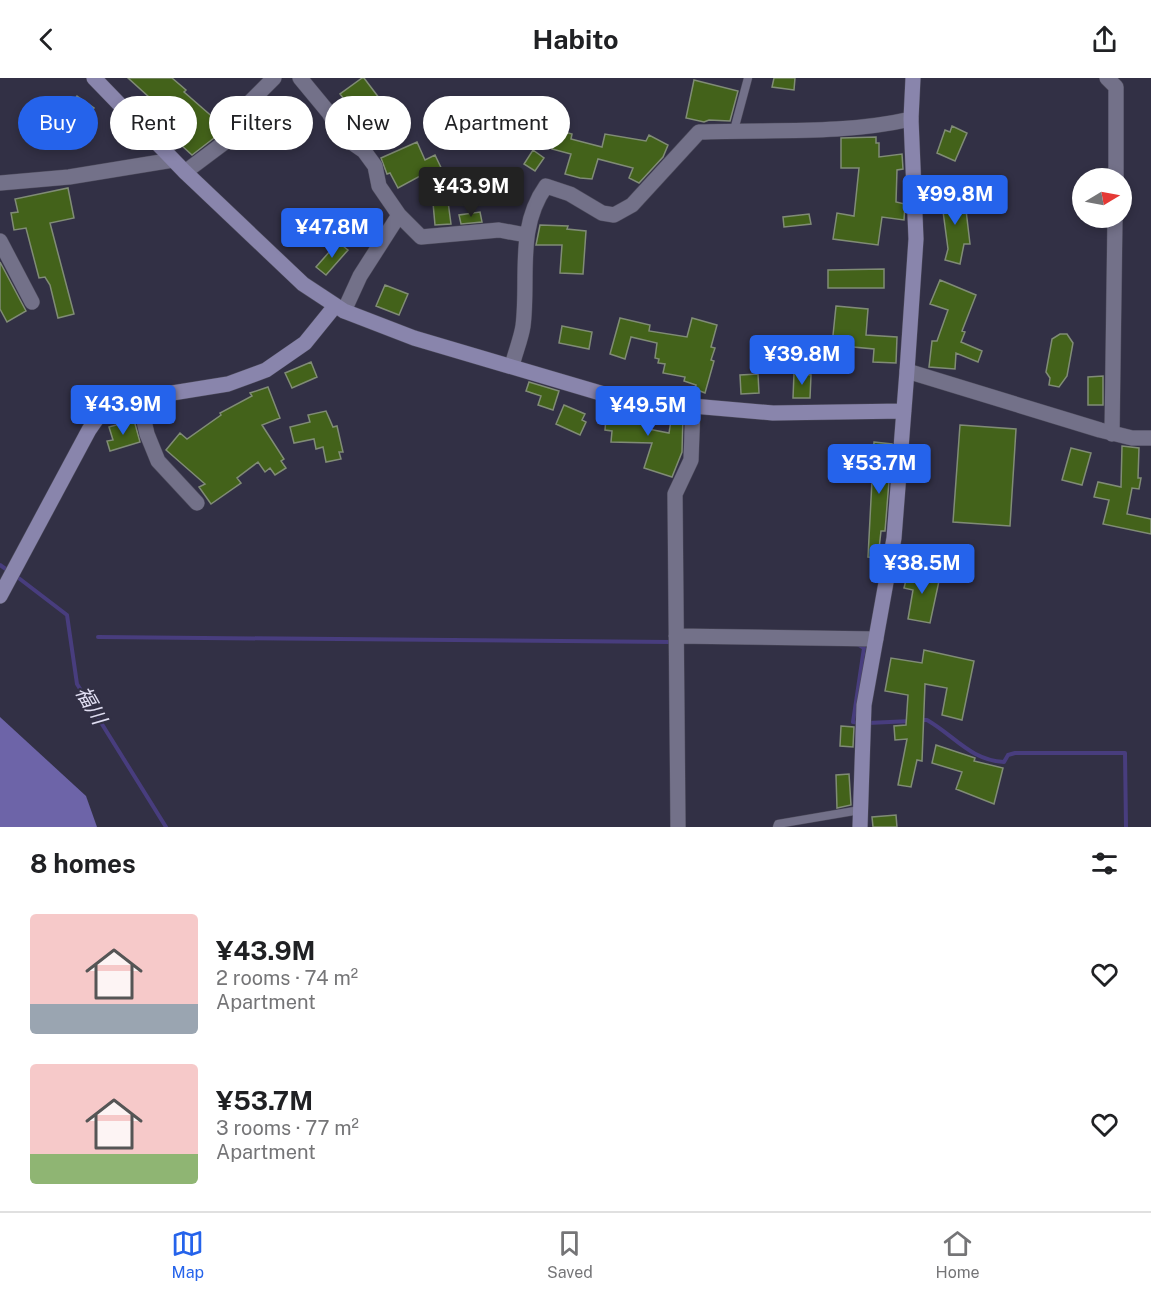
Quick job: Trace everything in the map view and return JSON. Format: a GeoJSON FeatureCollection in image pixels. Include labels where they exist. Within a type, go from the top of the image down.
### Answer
{"type":"FeatureCollection","features":[{"type":"Feature","properties":{"kind":"street"},"geometry":{"type":"LineString","coordinates":[[94,78],[185,172],[303,284],[340,309],[414,338],[624,400],[773,413],[904,411]]}},
{"type":"Feature","properties":{"kind":"street"},"geometry":{"type":"LineString","coordinates":[[185,172],[225,142],[246,106],[274,78]]}},
{"type":"Feature","properties":{"kind":"street"},"geometry":{"type":"LineString","coordinates":[[300,78],[329,113],[341,135],[364,151],[375,166],[379,186],[399,215],[421,237],[499,230],[525,235]]}},
{"type":"Feature","properties":{"kind":"street"},"geometry":{"type":"LineString","coordinates":[[860,827],[864,705],[894,538],[907,371],[916,239],[911,119],[913,78]]}},
{"type":"Feature","properties":{"kind":"street"},"geometry":{"type":"LineString","coordinates":[[1107,78],[1116,87],[1116,168]]}},
{"type":"Feature","properties":{"kind":"street"},"geometry":{"type":"LineString","coordinates":[[512,366],[523,326],[525,235],[546,186],[570,194],[602,213],[614,214],[632,205],[699,132],[734,130],[805,132],[885,125],[911,119]]}},
{"type":"Feature","properties":{"kind":"street"},"geometry":{"type":"LineString","coordinates":[[0,183],[69,177],[173,160]]}},
{"type":"Feature","properties":{"kind":"street"},"geometry":{"type":"LineString","coordinates":[[0,596],[22,559],[89,430],[100,414],[113,405],[228,384],[266,370],[304,343],[340,309],[399,215]]}},
{"type":"Feature","properties":{"kind":"street"},"geometry":{"type":"LineString","coordinates":[[1112,434],[1115,228]]}},
{"type":"Feature","properties":{"kind":"street"},"geometry":{"type":"LineString","coordinates":[[0,241],[32,302]]}},
{"type":"Feature","properties":{"kind":"street"},"geometry":{"type":"LineString","coordinates":[[907,371],[1112,434],[1132,438],[1151,438]]}},
{"type":"Feature","properties":{"kind":"street"},"geometry":{"type":"LineString","coordinates":[[139,399],[147,434],[158,460],[197,503]]}},
{"type":"Feature","properties":{"kind":"street"},"geometry":{"type":"LineString","coordinates":[[678,827],[675,494],[691,460],[693,406]]}},
{"type":"Feature","properties":{"kind":"street"},"geometry":{"type":"LineString","coordinates":[[676,636],[876,639]]}},
{"type":"Feature","properties":{"kind":"lane"},"geometry":{"type":"LineString","coordinates":[[734,130],[747,78]]}},
{"type":"Feature","properties":{"kind":"lane"},"geometry":{"type":"LineString","coordinates":[[777,827],[778,824],[860,810]]}},
{"type":"Feature","properties":{"kind":"shaded area"},"geometry":{"type":"Polygon","coordinates":[[[0,717],[86,796],[97,827],[0,827],[0,717]]]}},
{"type":"Feature","properties":{"kind":"building"},"geometry":{"type":"Polygon","coordinates":[[[128,78],[172,78],[186,90],[184,92],[189,96],[148,96],[128,78]]]}},
{"type":"Feature","properties":{"kind":"building"},"geometry":{"type":"Polygon","coordinates":[[[364,78],[378,96],[342,96],[340,94],[364,78]]]}},
{"type":"Feature","properties":{"kind":"building"},"geometry":{"type":"Polygon","coordinates":[[[774,78],[795,78],[794,90],[772,87],[774,78]]]}},
{"type":"Feature","properties":{"kind":"building"},"geometry":{"type":"Polygon","coordinates":[[[694,80],[738,91],[730,121],[709,120],[704,122],[686,118],[694,80]]]}},
{"type":"Feature","properties":{"kind":"building"},"geometry":{"type":"Polygon","coordinates":[[[197,103],[209,114],[209,142],[192,155],[187,150],[197,150],[197,103]]]}},
{"type":"Feature","properties":{"kind":"building"},"geometry":{"type":"Polygon","coordinates":[[[952,126],[967,133],[955,161],[937,153],[945,130],[950,132],[952,126]]]}},
{"type":"Feature","properties":{"kind":"building"},"geometry":{"type":"Polygon","coordinates":[[[570,133],[572,134],[571,139],[602,147],[605,134],[646,141],[649,135],[668,145],[663,157],[639,183],[629,178],[633,168],[598,159],[592,179],[565,174],[571,154],[556,150],[570,150],[570,133]]]}},
{"type":"Feature","properties":{"kind":"building"},"geometry":{"type":"Polygon","coordinates":[[[876,137],[876,143],[879,143],[879,157],[902,154],[903,169],[897,170],[896,202],[905,204],[904,220],[882,217],[878,245],[833,239],[837,213],[854,216],[859,168],[841,168],[841,138],[876,137]]]}},
{"type":"Feature","properties":{"kind":"building"},"geometry":{"type":"Polygon","coordinates":[[[417,142],[425,160],[435,155],[446,178],[459,176],[460,180],[483,181],[483,185],[519,195],[519,200],[447,194],[451,224],[435,225],[433,203],[420,176],[398,188],[390,173],[387,174],[381,158],[399,150],[411,150],[411,145],[417,142]]]}},
{"type":"Feature","properties":{"kind":"building"},"geometry":{"type":"Polygon","coordinates":[[[533,150],[544,158],[535,171],[524,164],[533,150]]]}},
{"type":"Feature","properties":{"kind":"building"},"geometry":{"type":"Polygon","coordinates":[[[68,188],[74,218],[50,223],[74,314],[58,318],[50,285],[45,277],[39,278],[26,228],[14,230],[11,213],[18,212],[15,199],[68,188]]]}},
{"type":"Feature","properties":{"kind":"building"},"geometry":{"type":"Polygon","coordinates":[[[964,193],[970,244],[964,244],[960,264],[945,260],[948,249],[941,196],[964,193]]]}},
{"type":"Feature","properties":{"kind":"building"},"geometry":{"type":"Polygon","coordinates":[[[480,212],[482,222],[461,224],[459,215],[480,212]]]}},
{"type":"Feature","properties":{"kind":"building"},"geometry":{"type":"Polygon","coordinates":[[[809,214],[811,224],[784,227],[783,217],[809,214]]]}},
{"type":"Feature","properties":{"kind":"building"},"geometry":{"type":"Polygon","coordinates":[[[540,225],[568,226],[567,229],[586,231],[583,274],[560,273],[562,245],[536,245],[540,225]]]}},
{"type":"Feature","properties":{"kind":"building"},"geometry":{"type":"Polygon","coordinates":[[[338,242],[348,250],[326,275],[316,267],[338,242]]]}},
{"type":"Feature","properties":{"kind":"building"},"geometry":{"type":"Polygon","coordinates":[[[0,262],[26,311],[7,322],[0,309],[0,262]]]}},
{"type":"Feature","properties":{"kind":"building"},"geometry":{"type":"Polygon","coordinates":[[[884,269],[884,288],[828,288],[828,270],[884,269]]]}},
{"type":"Feature","properties":{"kind":"building"},"geometry":{"type":"Polygon","coordinates":[[[940,280],[976,295],[962,331],[965,332],[961,342],[982,351],[978,362],[956,353],[955,369],[929,367],[932,341],[937,341],[948,310],[930,304],[940,280]]]}},
{"type":"Feature","properties":{"kind":"building"},"geometry":{"type":"Polygon","coordinates":[[[385,285],[408,294],[399,315],[376,306],[385,285]]]}},
{"type":"Feature","properties":{"kind":"building"},"geometry":{"type":"Polygon","coordinates":[[[836,306],[868,309],[866,335],[897,337],[896,363],[873,362],[874,349],[832,345],[836,306]]]}},
{"type":"Feature","properties":{"kind":"building"},"geometry":{"type":"Polygon","coordinates":[[[620,318],[650,325],[649,331],[687,337],[692,318],[717,325],[711,347],[715,348],[711,360],[714,361],[705,393],[695,389],[696,385],[684,381],[685,377],[663,373],[665,364],[658,363],[659,359],[655,358],[657,343],[631,337],[625,359],[610,354],[620,318]]]}},
{"type":"Feature","properties":{"kind":"building"},"geometry":{"type":"Polygon","coordinates":[[[562,326],[592,332],[589,349],[559,343],[562,326]]]}},
{"type":"Feature","properties":{"kind":"building"},"geometry":{"type":"Polygon","coordinates":[[[1060,334],[1067,334],[1073,343],[1067,376],[1059,387],[1049,385],[1050,378],[1046,372],[1052,339],[1060,334]]]}},
{"type":"Feature","properties":{"kind":"building"},"geometry":{"type":"Polygon","coordinates":[[[311,362],[317,377],[292,388],[285,373],[311,362]]]}},
{"type":"Feature","properties":{"kind":"building"},"geometry":{"type":"Polygon","coordinates":[[[794,373],[811,375],[810,398],[793,398],[794,373]]]}},
{"type":"Feature","properties":{"kind":"building"},"geometry":{"type":"Polygon","coordinates":[[[758,374],[759,393],[741,394],[740,375],[758,374]]]}},
{"type":"Feature","properties":{"kind":"building"},"geometry":{"type":"Polygon","coordinates":[[[1103,376],[1103,405],[1088,405],[1088,377],[1103,376]]]}},
{"type":"Feature","properties":{"kind":"building"},"geometry":{"type":"Polygon","coordinates":[[[529,382],[559,391],[553,410],[538,405],[541,396],[526,391],[529,382]]]}},
{"type":"Feature","properties":{"kind":"building"},"geometry":{"type":"Polygon","coordinates":[[[268,387],[280,418],[262,425],[284,459],[281,461],[286,468],[275,475],[270,468],[265,472],[258,462],[237,478],[241,483],[211,504],[199,487],[205,484],[166,450],[180,433],[187,439],[221,415],[220,413],[252,396],[250,393],[268,387]]]}},
{"type":"Feature","properties":{"kind":"building"},"geometry":{"type":"Polygon","coordinates":[[[564,405],[585,414],[582,420],[586,422],[580,435],[556,424],[564,405]]]}},
{"type":"Feature","properties":{"kind":"building"},"geometry":{"type":"Polygon","coordinates":[[[607,406],[650,412],[648,429],[669,433],[672,414],[683,415],[682,452],[672,477],[644,468],[652,443],[611,442],[612,431],[605,430],[607,406]]]}},
{"type":"Feature","properties":{"kind":"building"},"geometry":{"type":"Polygon","coordinates":[[[326,411],[333,427],[337,426],[343,452],[339,452],[341,459],[326,462],[323,447],[316,449],[314,439],[294,443],[290,427],[310,422],[308,415],[326,411]]]}},
{"type":"Feature","properties":{"kind":"building"},"geometry":{"type":"Polygon","coordinates":[[[134,420],[140,442],[110,451],[107,441],[113,440],[109,427],[134,420]]]}},
{"type":"Feature","properties":{"kind":"building"},"geometry":{"type":"Polygon","coordinates":[[[960,425],[1016,429],[1010,526],[953,522],[960,425]]]}},
{"type":"Feature","properties":{"kind":"building"},"geometry":{"type":"Polygon","coordinates":[[[874,442],[892,444],[885,531],[881,531],[878,558],[868,557],[874,442]]]}},
{"type":"Feature","properties":{"kind":"building"},"geometry":{"type":"Polygon","coordinates":[[[1122,446],[1139,448],[1138,478],[1141,478],[1139,489],[1132,488],[1127,514],[1151,519],[1151,534],[1103,524],[1109,500],[1094,497],[1098,482],[1121,487],[1122,446]]]}},
{"type":"Feature","properties":{"kind":"building"},"geometry":{"type":"Polygon","coordinates":[[[1071,448],[1091,453],[1082,485],[1062,480],[1071,448]]]}},
{"type":"Feature","properties":{"kind":"building"},"geometry":{"type":"Polygon","coordinates":[[[909,568],[934,574],[932,579],[939,581],[930,623],[908,619],[913,590],[904,588],[909,568]]]}},
{"type":"Feature","properties":{"kind":"building"},"geometry":{"type":"Polygon","coordinates":[[[924,650],[974,661],[962,720],[942,715],[947,688],[925,684],[922,761],[917,760],[911,787],[898,785],[907,739],[895,740],[894,726],[906,725],[908,695],[885,691],[891,658],[922,663],[924,650]]]}},
{"type":"Feature","properties":{"kind":"building"},"geometry":{"type":"Polygon","coordinates":[[[841,726],[854,727],[853,747],[840,746],[841,726]]]}},
{"type":"Feature","properties":{"kind":"building"},"geometry":{"type":"Polygon","coordinates":[[[936,745],[975,758],[974,761],[1003,768],[994,804],[956,789],[962,772],[932,763],[936,745]]]}},
{"type":"Feature","properties":{"kind":"building"},"geometry":{"type":"Polygon","coordinates":[[[849,774],[851,805],[837,808],[836,775],[849,774]]]}},
{"type":"Feature","properties":{"kind":"building"},"geometry":{"type":"Polygon","coordinates":[[[896,815],[897,827],[873,827],[872,817],[896,815]]]}},
{"type":"Feature","properties":{"kind":"waterway","name":"福川"},"geometry":{"type":"LineString","coordinates":[[0,565],[10,572]]}},
{"type":"Feature","properties":{"kind":"waterway","name":"福川"},"geometry":{"type":"LineString","coordinates":[[16,576],[67,615],[77,684],[166,827]]}},
{"type":"Feature","properties":{"kind":"waterway"},"geometry":{"type":"LineString","coordinates":[[98,637],[671,642]]}},
{"type":"Feature","properties":{"kind":"waterway"},"geometry":{"type":"LineString","coordinates":[[859,645],[864,648],[853,722],[860,723]]}},
{"type":"Feature","properties":{"kind":"waterway"},"geometry":{"type":"LineString","coordinates":[[918,720],[927,720],[982,757],[1004,762],[1008,755],[1015,753],[1125,753],[1126,827]]}},
{"type":"Feature","properties":{"kind":"waterway"},"geometry":{"type":"LineString","coordinates":[[868,723],[911,721]]}}]}
